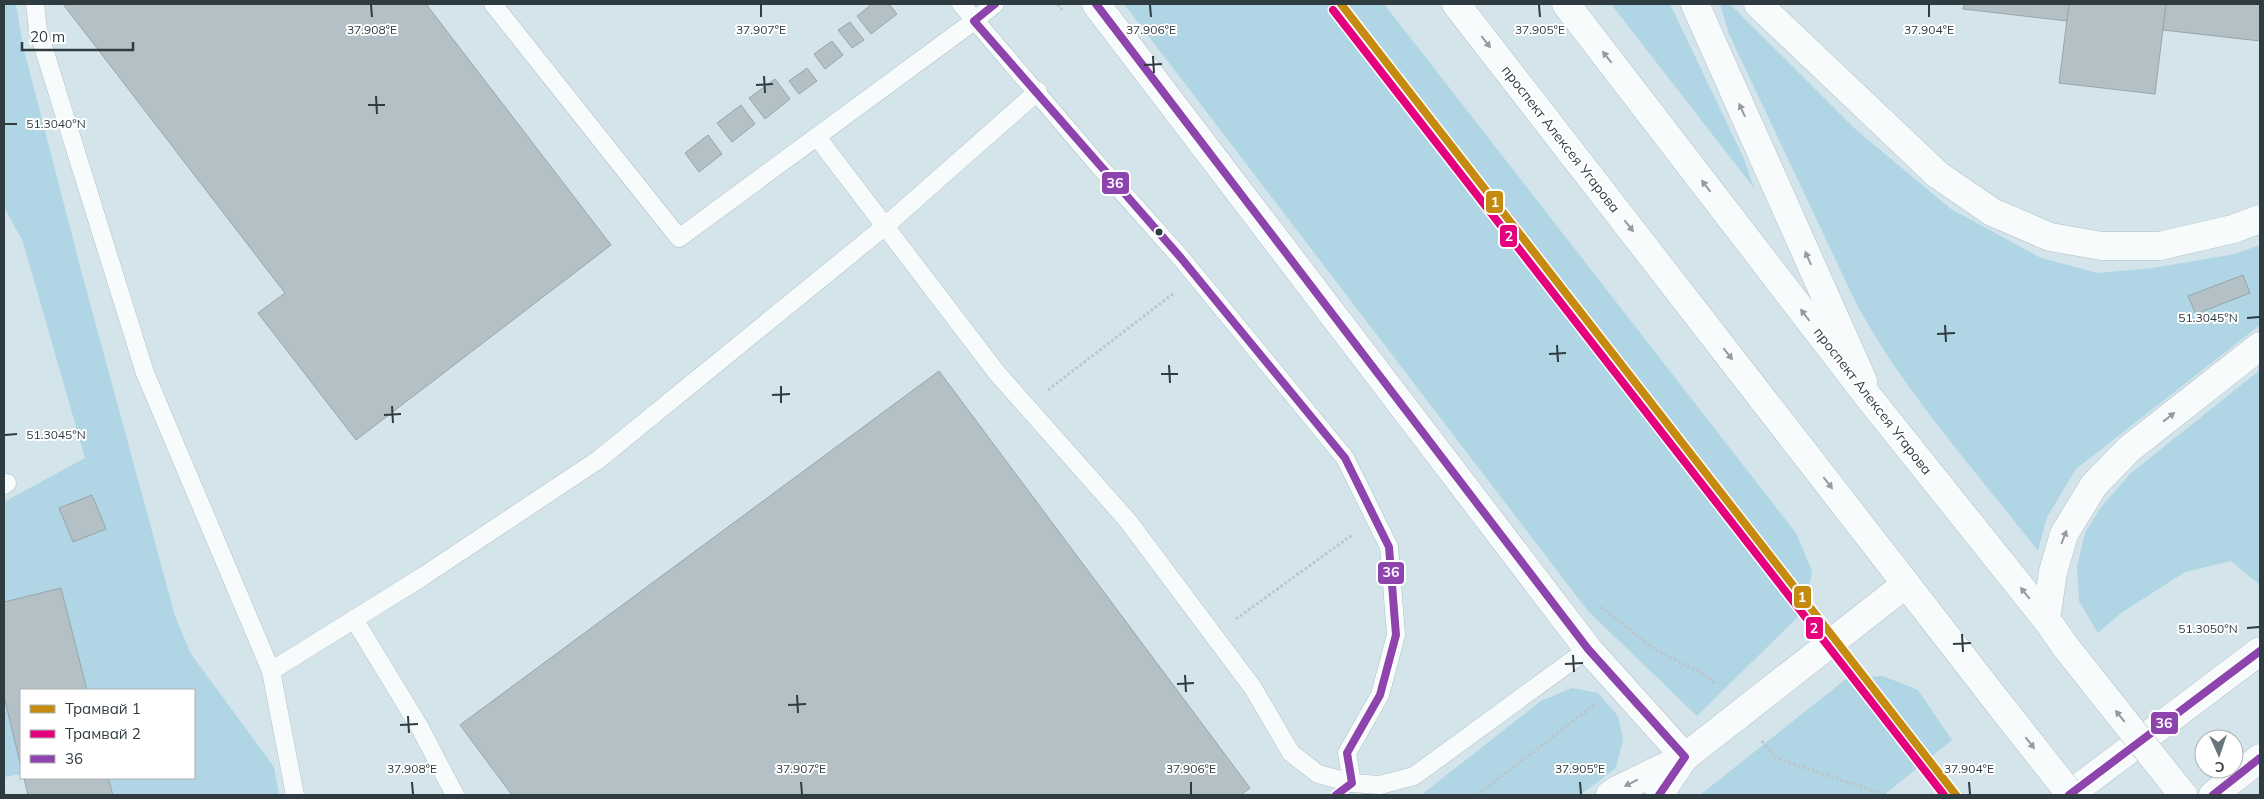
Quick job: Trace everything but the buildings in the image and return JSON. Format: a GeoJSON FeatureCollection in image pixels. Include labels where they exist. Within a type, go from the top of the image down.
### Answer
{"type":"FeatureCollection","features":[{"type":"Feature","properties":{"kind":"main road"},"geometry":{"type":"LineString","coordinates":[[1096,4],[1588,649],[1685,757]]}},
{"type":"Feature","properties":{"kind":"main road","name":"проспект Алексея Угарова"},"geometry":{"type":"LineString","coordinates":[[1456,4],[2070,795]]}},
{"type":"Feature","properties":{"kind":"main road","name":"проспект Алексея Угарова"},"geometry":{"type":"LineString","coordinates":[[1566,4],[1870,399],[2046,619],[2065,646],[2183,795]]}},
{"type":"Feature","properties":{"kind":"main road"},"geometry":{"type":"LineString","coordinates":[[1695,4],[1870,399]]}},
{"type":"Feature","properties":{"kind":"main road"},"geometry":{"type":"LineString","coordinates":[[1758,4],[1938,175],[1992,212],[2050,237],[2102,246],[2160,246],[2233,229],[2260,219]]}},
{"type":"Feature","properties":{"kind":"main road"},"geometry":{"type":"LineString","coordinates":[[2046,619],[2053,572],[2064,534],[2094,485],[2129,449],[2260,346]]}},
{"type":"Feature","properties":{"kind":"main road"},"geometry":{"type":"LineString","coordinates":[[1610,795],[1685,757],[1906,584]]}},
{"type":"Feature","properties":{"kind":"main road"},"geometry":{"type":"LineString","coordinates":[[2070,795],[2260,651]]}},
{"type":"Feature","properties":{"kind":"main road"},"geometry":{"type":"LineString","coordinates":[[1659,795],[1685,757]]}},
{"type":"Feature","properties":{"kind":"main road"},"geometry":{"type":"LineString","coordinates":[[2213,795],[2260,758]]}},
{"type":"Feature","properties":{"kind":"lane"},"geometry":{"type":"LineString","coordinates":[[35,4],[38,30],[145,373],[271,672],[295,795]]}},
{"type":"Feature","properties":{"kind":"lane"},"geometry":{"type":"LineString","coordinates":[[493,4],[678,238],[974,22],[995,4]]}},
{"type":"Feature","properties":{"kind":"lane"},"geometry":{"type":"LineString","coordinates":[[961,4],[974,22],[1038,91],[1100,167],[1196,276],[1345,458],[1389,547],[1396,635],[1380,695],[1347,753],[1352,783]]}},
{"type":"Feature","properties":{"kind":"lane"},"geometry":{"type":"LineString","coordinates":[[271,672],[598,460],[884,227],[1038,91]]}},
{"type":"Feature","properties":{"kind":"lane"},"geometry":{"type":"LineString","coordinates":[[816,137],[997,373],[1128,521],[1253,688],[1291,753],[1318,774],[1352,783],[1380,785],[1414,776],[1588,649]]}},
{"type":"Feature","properties":{"kind":"lane"},"geometry":{"type":"LineString","coordinates":[[354,619],[419,726],[455,795]]}},
{"type":"Feature","properties":{"kind":"lane"},"geometry":{"type":"LineString","coordinates":[[1336,795],[1352,783]]}},
{"type":"Feature","properties":{"kind":"path"},"geometry":{"type":"LineString","coordinates":[[1027,406],[1196,276]]}},
{"type":"Feature","properties":{"kind":"path"},"geometry":{"type":"LineString","coordinates":[[1214,635],[1375,518]]}},
{"type":"Feature","properties":{"kind":"path"},"geometry":{"type":"LineString","coordinates":[[1600,606],[1654,649],[1709,677],[1715,685]]}},
{"type":"Feature","properties":{"kind":"path"},"geometry":{"type":"LineString","coordinates":[[1477,795],[1620,684]]}},
{"type":"Feature","properties":{"kind":"path"},"geometry":{"type":"LineString","coordinates":[[1762,740],[1776,758],[1886,795]]}},
{"type":"Feature","properties":{"kind":"shaded area"},"geometry":{"type":"Polygon","coordinates":[[[4,4],[16,4],[23,46],[81,270],[175,616],[191,654],[274,767],[279,795],[113,795],[108,779],[195,779],[195,689],[87,689],[61,588],[4,602],[4,502],[85,458],[23,242],[4,207],[4,4]]]}},
{"type":"Feature","properties":{"kind":"shaded area"},"geometry":{"type":"Polygon","coordinates":[[[1124,4],[1384,4],[1796,533],[1812,571],[1805,610],[1697,716],[1588,611],[1124,4]]]}},
{"type":"Feature","properties":{"kind":"shaded area"},"geometry":{"type":"Polygon","coordinates":[[[1611,4],[1670,4],[1744,159],[1754,188],[1611,4]]]}},
{"type":"Feature","properties":{"kind":"shaded area"},"geometry":{"type":"Polygon","coordinates":[[[1720,4],[1730,4],[1854,128],[1951,209],[2041,258],[2098,273],[2153,268],[2235,254],[2260,245],[2260,325],[2076,469],[2047,517],[2038,551],[1918,399],[1875,336],[1856,303],[1729,34],[1720,4]]]}},
{"type":"Feature","properties":{"kind":"shaded area"},"geometry":{"type":"Polygon","coordinates":[[[2260,370],[2260,585],[2231,561],[2185,572],[2121,613],[2098,633],[2079,601],[2077,566],[2085,533],[2102,506],[2130,474],[2260,370]]]}},
{"type":"Feature","properties":{"kind":"shaded area"},"geometry":{"type":"Polygon","coordinates":[[[1883,676],[1918,690],[1952,740],[1884,795],[1700,795],[1846,679],[1883,676]]]}},
{"type":"Feature","properties":{"kind":"shaded area"},"geometry":{"type":"Polygon","coordinates":[[[1572,688],[1598,693],[1618,716],[1623,740],[1616,768],[1580,795],[1421,795],[1541,701],[1572,688]]]}},
{"type":"Feature","properties":{"kind":"shaded area"},"geometry":{"type":"Polygon","coordinates":[[[4,696],[20,763],[20,774],[4,777],[4,696]]]}},
{"type":"Feature","properties":{"kind":"tram line","name":"1"},"geometry":{"type":"LineString","coordinates":[[1341,4],[1956,795]]}},
{"type":"Feature","properties":{"kind":"tram line","name":"2"},"geometry":{"type":"LineString","coordinates":[[1333,10],[1944,795]]}},
{"type":"Feature","properties":{"kind":"transit line","name":"36"},"geometry":{"type":"LineString","coordinates":[[995,4],[974,21],[1181,258],[1345,458],[1389,547],[1396,635],[1380,695],[1347,753],[1352,783],[1336,795]]}},
{"type":"Feature","properties":{"kind":"transit line","name":"36"},"geometry":{"type":"LineString","coordinates":[[1096,4],[1588,649],[1685,757],[1659,795]]}},
{"type":"Feature","properties":{"kind":"transit line","name":"36"},"geometry":{"type":"LineString","coordinates":[[2069,795],[2260,651]]}},
{"type":"Feature","properties":{"kind":"transit line","name":"36"},"geometry":{"type":"LineString","coordinates":[[2213,795],[2260,758]]}}]}
